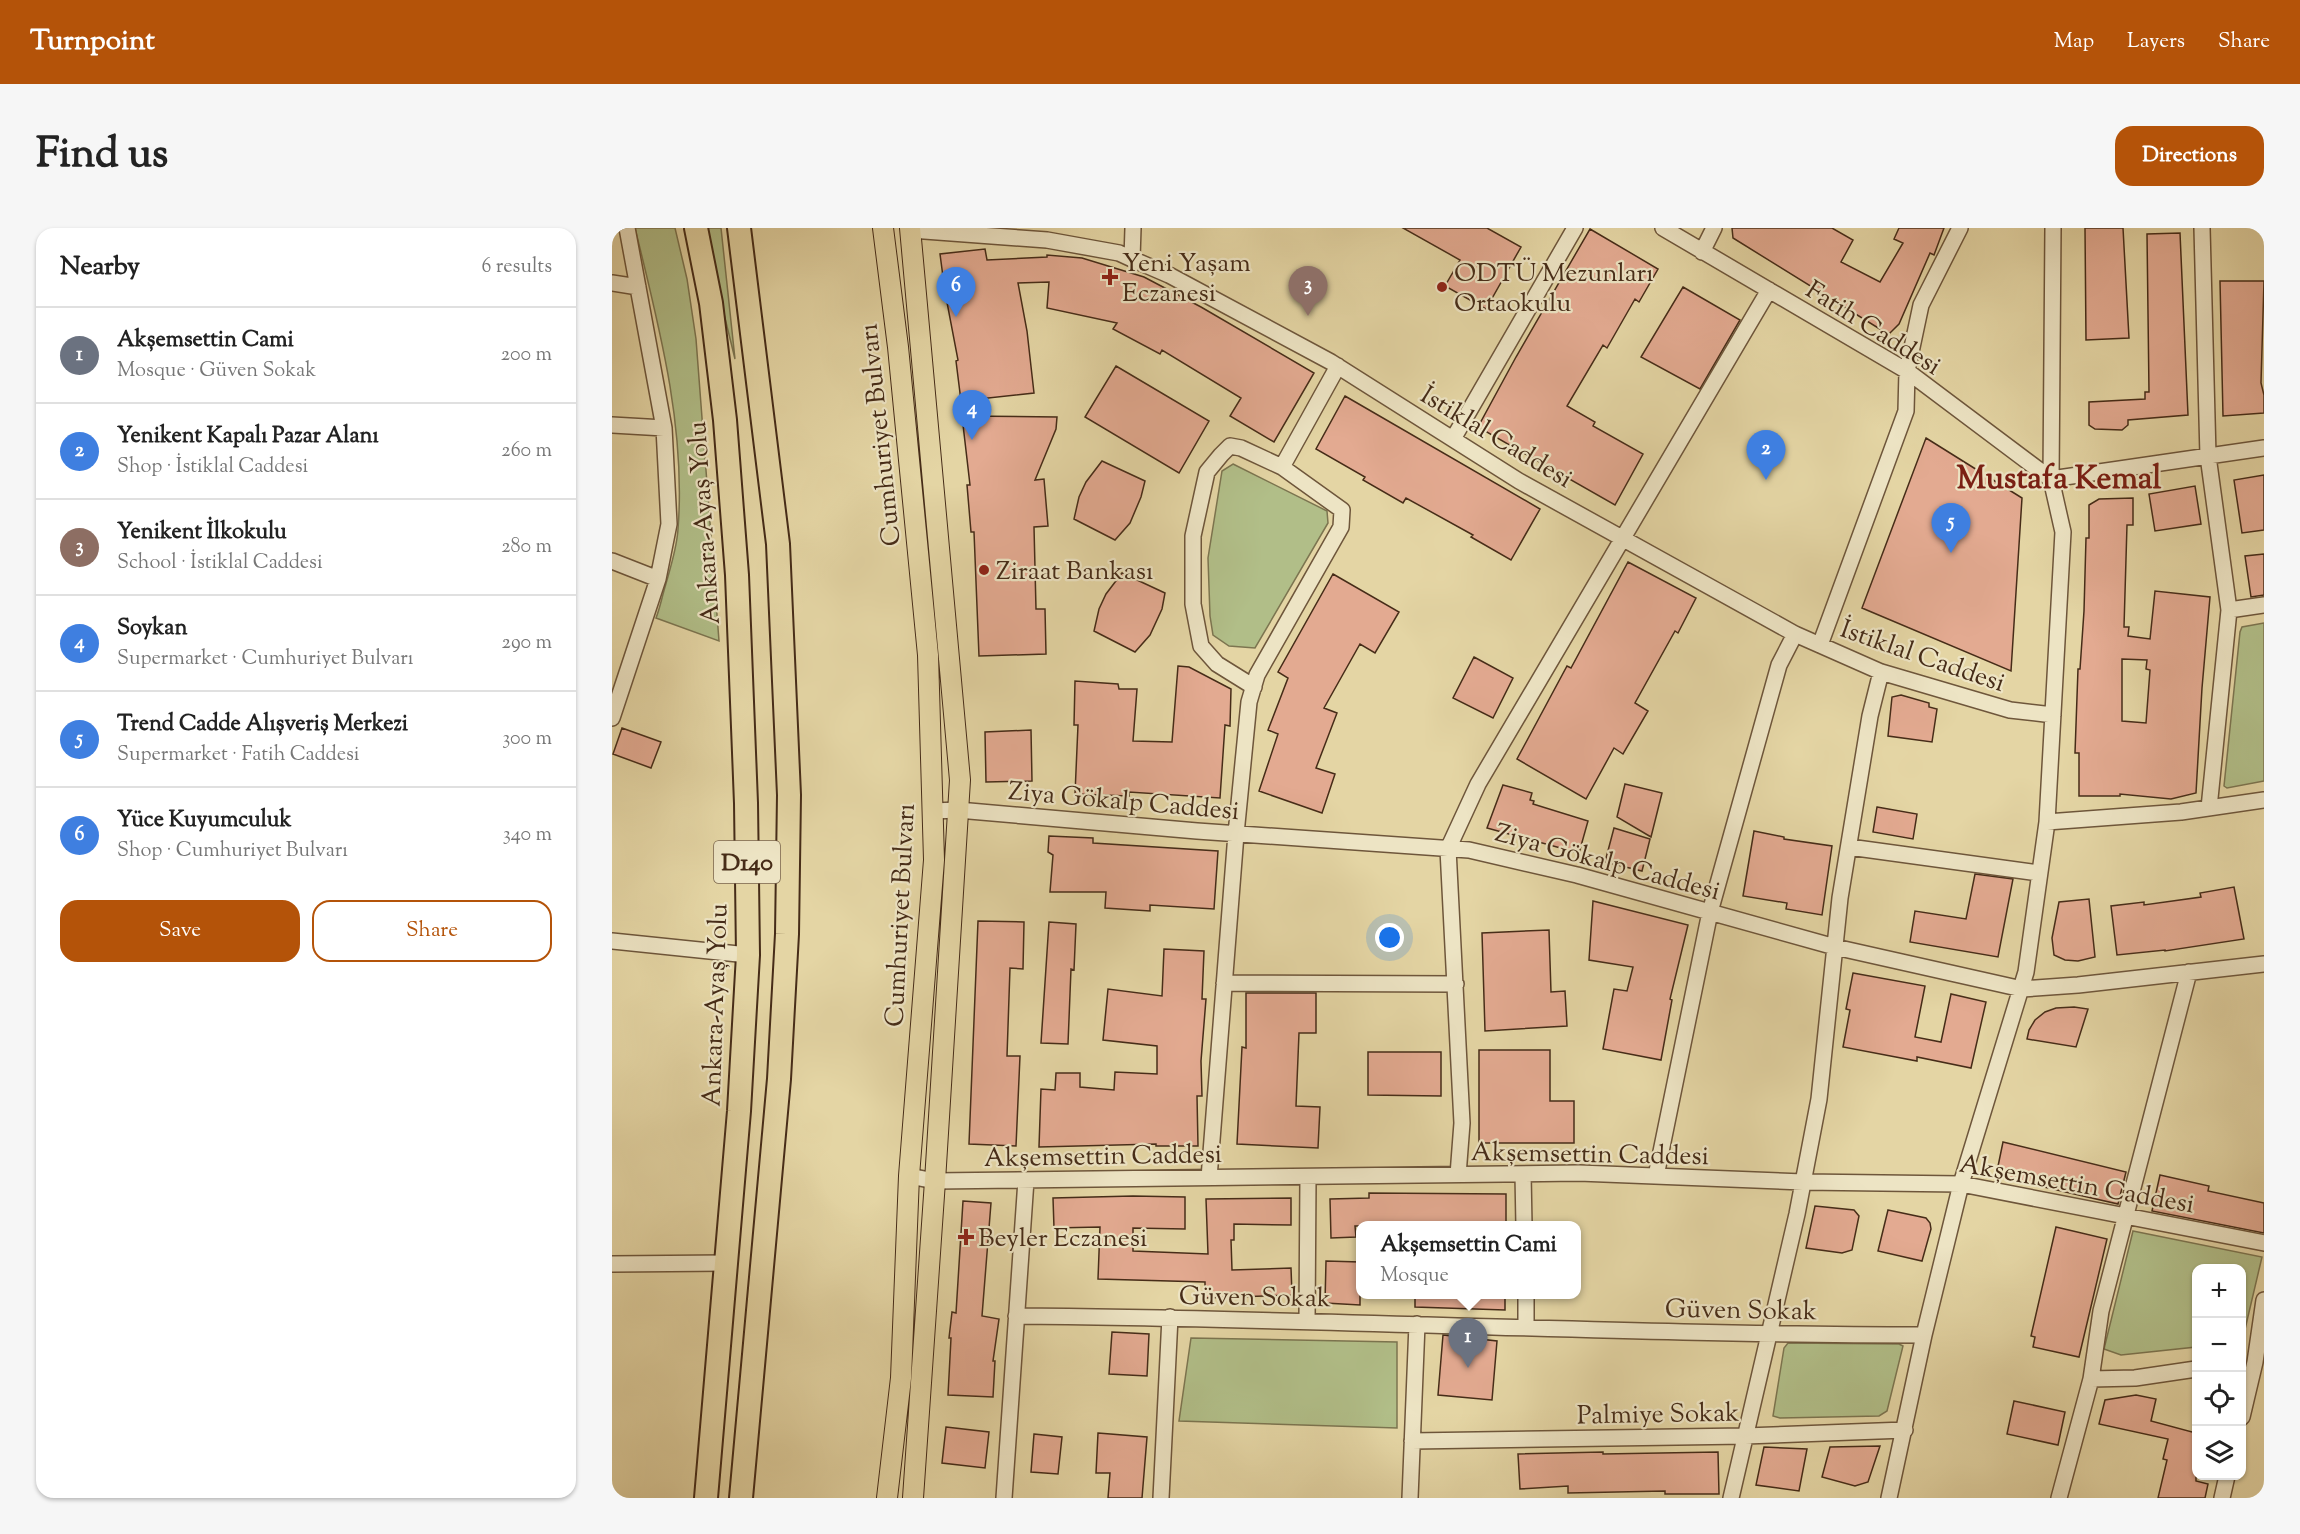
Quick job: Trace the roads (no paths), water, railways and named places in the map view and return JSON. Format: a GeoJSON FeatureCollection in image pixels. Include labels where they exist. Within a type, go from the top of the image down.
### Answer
{"type":"FeatureCollection","features":[{"type":"Feature","properties":{"kind":"highway","name":"Ankara-Ayaş Yolu"},"geometry":{"type":"LineString","coordinates":[[696,228],[711,303],[725,420],[737,565],[746,803],[748,955],[740,1111],[706,1498]]}},
{"type":"Feature","properties":{"kind":"highway","name":"D140"},"geometry":{"type":"LineString","coordinates":[[739,228],[778,544],[789,795],[787,934],[779,1079],[741,1498]]}},
{"type":"Feature","properties":{"kind":"main road","name":"Cumhuriyet Bulvarı"},"geometry":{"type":"LineString","coordinates":[[883,228],[898,347],[928,655],[934,860],[909,1176],[901,1378],[887,1498]]}},
{"type":"Feature","properties":{"kind":"main road","name":"Cumhuriyet Bulvarı"},"geometry":{"type":"LineString","coordinates":[[911,229],[960,780],[913,1498]]}},
{"type":"Feature","properties":{"kind":"street"},"geometry":{"type":"LineString","coordinates":[[613,714],[658,579],[669,524],[664,428],[627,228]]}},
{"type":"Feature","properties":{"kind":"street"},"geometry":{"type":"LineString","coordinates":[[1132,259],[1133,228]]}},
{"type":"Feature","properties":{"kind":"street"},"geometry":{"type":"LineString","coordinates":[[1452,439],[1575,228]]}},
{"type":"Feature","properties":{"kind":"street","name":"Fatih Caddesi"},"geometry":{"type":"LineString","coordinates":[[1663,228],[1907,371],[2051,479]]}},
{"type":"Feature","properties":{"kind":"street"},"geometry":{"type":"LineString","coordinates":[[1702,252],[1714,228]]}},
{"type":"Feature","properties":{"kind":"street"},"geometry":{"type":"LineString","coordinates":[[1820,645],[1906,411],[1907,371],[1922,305],[1960,228]]}},
{"type":"Feature","properties":{"kind":"street"},"geometry":{"type":"LineString","coordinates":[[1889,1498],[1924,1335],[1961,1184],[2026,972],[2047,822],[2063,532],[2051,479],[2053,228]]}},
{"type":"Feature","properties":{"kind":"street"},"geometry":{"type":"LineString","coordinates":[[2202,228],[2208,456],[2229,610],[2209,808]]}},
{"type":"Feature","properties":{"kind":"street","name":"İstiklal Caddesi"},"geometry":{"type":"LineString","coordinates":[[911,229],[1047,240],[1119,253],[1169,275],[1338,366],[1519,481],[1795,634],[1881,672],[2010,710],[2053,715]]}},
{"type":"Feature","properties":{"kind":"street"},"geometry":{"type":"LineString","coordinates":[[612,283],[638,287]]}},
{"type":"Feature","properties":{"kind":"street"},"geometry":{"type":"LineString","coordinates":[[1458,1175],[1462,1123],[1448,849],[1478,784],[1769,290]]}},
{"type":"Feature","properties":{"kind":"street"},"geometry":{"type":"LineString","coordinates":[[1282,467],[1338,366]]}},
{"type":"Feature","properties":{"kind":"street"},"geometry":{"type":"LineString","coordinates":[[612,425],[664,428]]}},
{"type":"Feature","properties":{"kind":"street"},"geometry":{"type":"LineString","coordinates":[[1209,1178],[1236,834],[1249,702],[1254,687],[1257,675],[1341,527],[1342,510],[1282,467],[1241,448],[1230,446],[1208,472],[1193,536],[1193,604],[1202,646],[1217,664],[1254,687]]}},
{"type":"Feature","properties":{"kind":"street"},"geometry":{"type":"LineString","coordinates":[[2051,479],[2264,448]]}},
{"type":"Feature","properties":{"kind":"street"},"geometry":{"type":"LineString","coordinates":[[612,561],[658,579]]}},
{"type":"Feature","properties":{"kind":"street"},"geometry":{"type":"LineString","coordinates":[[2229,610],[2264,605]]}},
{"type":"Feature","properties":{"kind":"street"},"geometry":{"type":"LineString","coordinates":[[1656,1176],[1710,912],[1779,666],[1795,634]]}},
{"type":"Feature","properties":{"kind":"street"},"geometry":{"type":"LineString","coordinates":[[1731,1498],[1803,1182],[1819,1099],[1835,947],[1849,847],[1870,716],[1881,672]]}},
{"type":"Feature","properties":{"kind":"street"},"geometry":{"type":"LineString","coordinates":[[2047,822],[2181,812],[2264,800]]}},
{"type":"Feature","properties":{"kind":"street","name":"Ziya Gökalp Caddesi"},"geometry":{"type":"LineString","coordinates":[[933,811],[958,810],[1236,834],[1469,850],[1577,875],[1835,947],[2022,989],[2264,964]]}},
{"type":"Feature","properties":{"kind":"street"},"geometry":{"type":"LineString","coordinates":[[1849,847],[2039,873]]}},
{"type":"Feature","properties":{"kind":"street"},"geometry":{"type":"LineString","coordinates":[[612,941],[748,955]]}},
{"type":"Feature","properties":{"kind":"street"},"geometry":{"type":"LineString","coordinates":[[2059,1498],[2091,1379],[2101,1311],[2189,972]]}},
{"type":"Feature","properties":{"kind":"street"},"geometry":{"type":"LineString","coordinates":[[1224,983],[1456,984]]}},
{"type":"Feature","properties":{"kind":"street","name":"Akşemsettin Caddesi"},"geometry":{"type":"LineString","coordinates":[[909,1176],[935,1181],[1579,1173],[1803,1182],[1961,1184],[2264,1243]]}},
{"type":"Feature","properties":{"kind":"street"},"geometry":{"type":"LineString","coordinates":[[1523,1174],[1524,1221]]}},
{"type":"Feature","properties":{"kind":"street"},"geometry":{"type":"LineString","coordinates":[[1307,1321],[1308,1178]]}},
{"type":"Feature","properties":{"kind":"street"},"geometry":{"type":"LineString","coordinates":[[1004,1498],[1026,1180]]}},
{"type":"Feature","properties":{"kind":"street"},"geometry":{"type":"LineString","coordinates":[[612,1264],[726,1263]]}},
{"type":"Feature","properties":{"kind":"street"},"geometry":{"type":"LineString","coordinates":[[1526,1299],[1527,1327]]}},
{"type":"Feature","properties":{"kind":"street"},"geometry":{"type":"LineString","coordinates":[[2246,1394],[2264,1300]]}},
{"type":"Feature","properties":{"kind":"street","name":"Güven Sokak"},"geometry":{"type":"LineString","coordinates":[[1016,1316],[1170,1317],[1769,1334],[1924,1335]]}},
{"type":"Feature","properties":{"kind":"street"},"geometry":{"type":"LineString","coordinates":[[1161,1498],[1170,1317]]}},
{"type":"Feature","properties":{"kind":"street"},"geometry":{"type":"LineString","coordinates":[[1410,1498],[1417,1324]]}},
{"type":"Feature","properties":{"kind":"street"},"geometry":{"type":"LineString","coordinates":[[2091,1379],[2135,1378],[2192,1370]]}},
{"type":"Feature","properties":{"kind":"street","name":"Palmiye Sokak"},"geometry":{"type":"LineString","coordinates":[[1412,1441],[1745,1436],[1905,1430]]}},
{"type":"Feature","properties":{"kind":"street"},"geometry":{"type":"LineString","coordinates":[[2222,1498],[2226,1480]]}},
{"type":"Feature","properties":{"kind":"place","name":"Yeni Yaşam Eczanesi"},"geometry":{"type":"Point","coordinates":[1110,277]}},
{"type":"Feature","properties":{"kind":"place","name":"ODTÜ Mezunları Ortaokulu"},"geometry":{"type":"Point","coordinates":[1442,287]}},
{"type":"Feature","properties":{"kind":"place","name":"Yenikent İlkokulu"},"geometry":{"type":"Point","coordinates":[1308,316]}},
{"type":"Feature","properties":{"kind":"place","name":"Yüce Kuyumculuk"},"geometry":{"type":"Point","coordinates":[956,317]}},
{"type":"Feature","properties":{"kind":"place","name":"Soykan"},"geometry":{"type":"Point","coordinates":[972,440]}},
{"type":"Feature","properties":{"kind":"place","name":"Yenikent Kapalı Pazar Alanı"},"geometry":{"type":"Point","coordinates":[1766,480]}},
{"type":"Feature","properties":{"kind":"place","name":"Trend Cadde Alışveriş Merkezi"},"geometry":{"type":"Point","coordinates":[1951,553]}},
{"type":"Feature","properties":{"kind":"place","name":"Ziraat Bankası"},"geometry":{"type":"Point","coordinates":[984,570]}},
{"type":"Feature","properties":{"kind":"place","name":"Beyler Eczanesi"},"geometry":{"type":"Point","coordinates":[966,1237]}},
{"type":"Feature","properties":{"kind":"place","name":"Akşemsettin Cami"},"geometry":{"type":"Point","coordinates":[1468,1368]}},
{"type":"Feature","properties":{"kind":"district","name":"Mustafa Kemal"},"geometry":{"type":"Point","coordinates":[2059,477]}}]}
